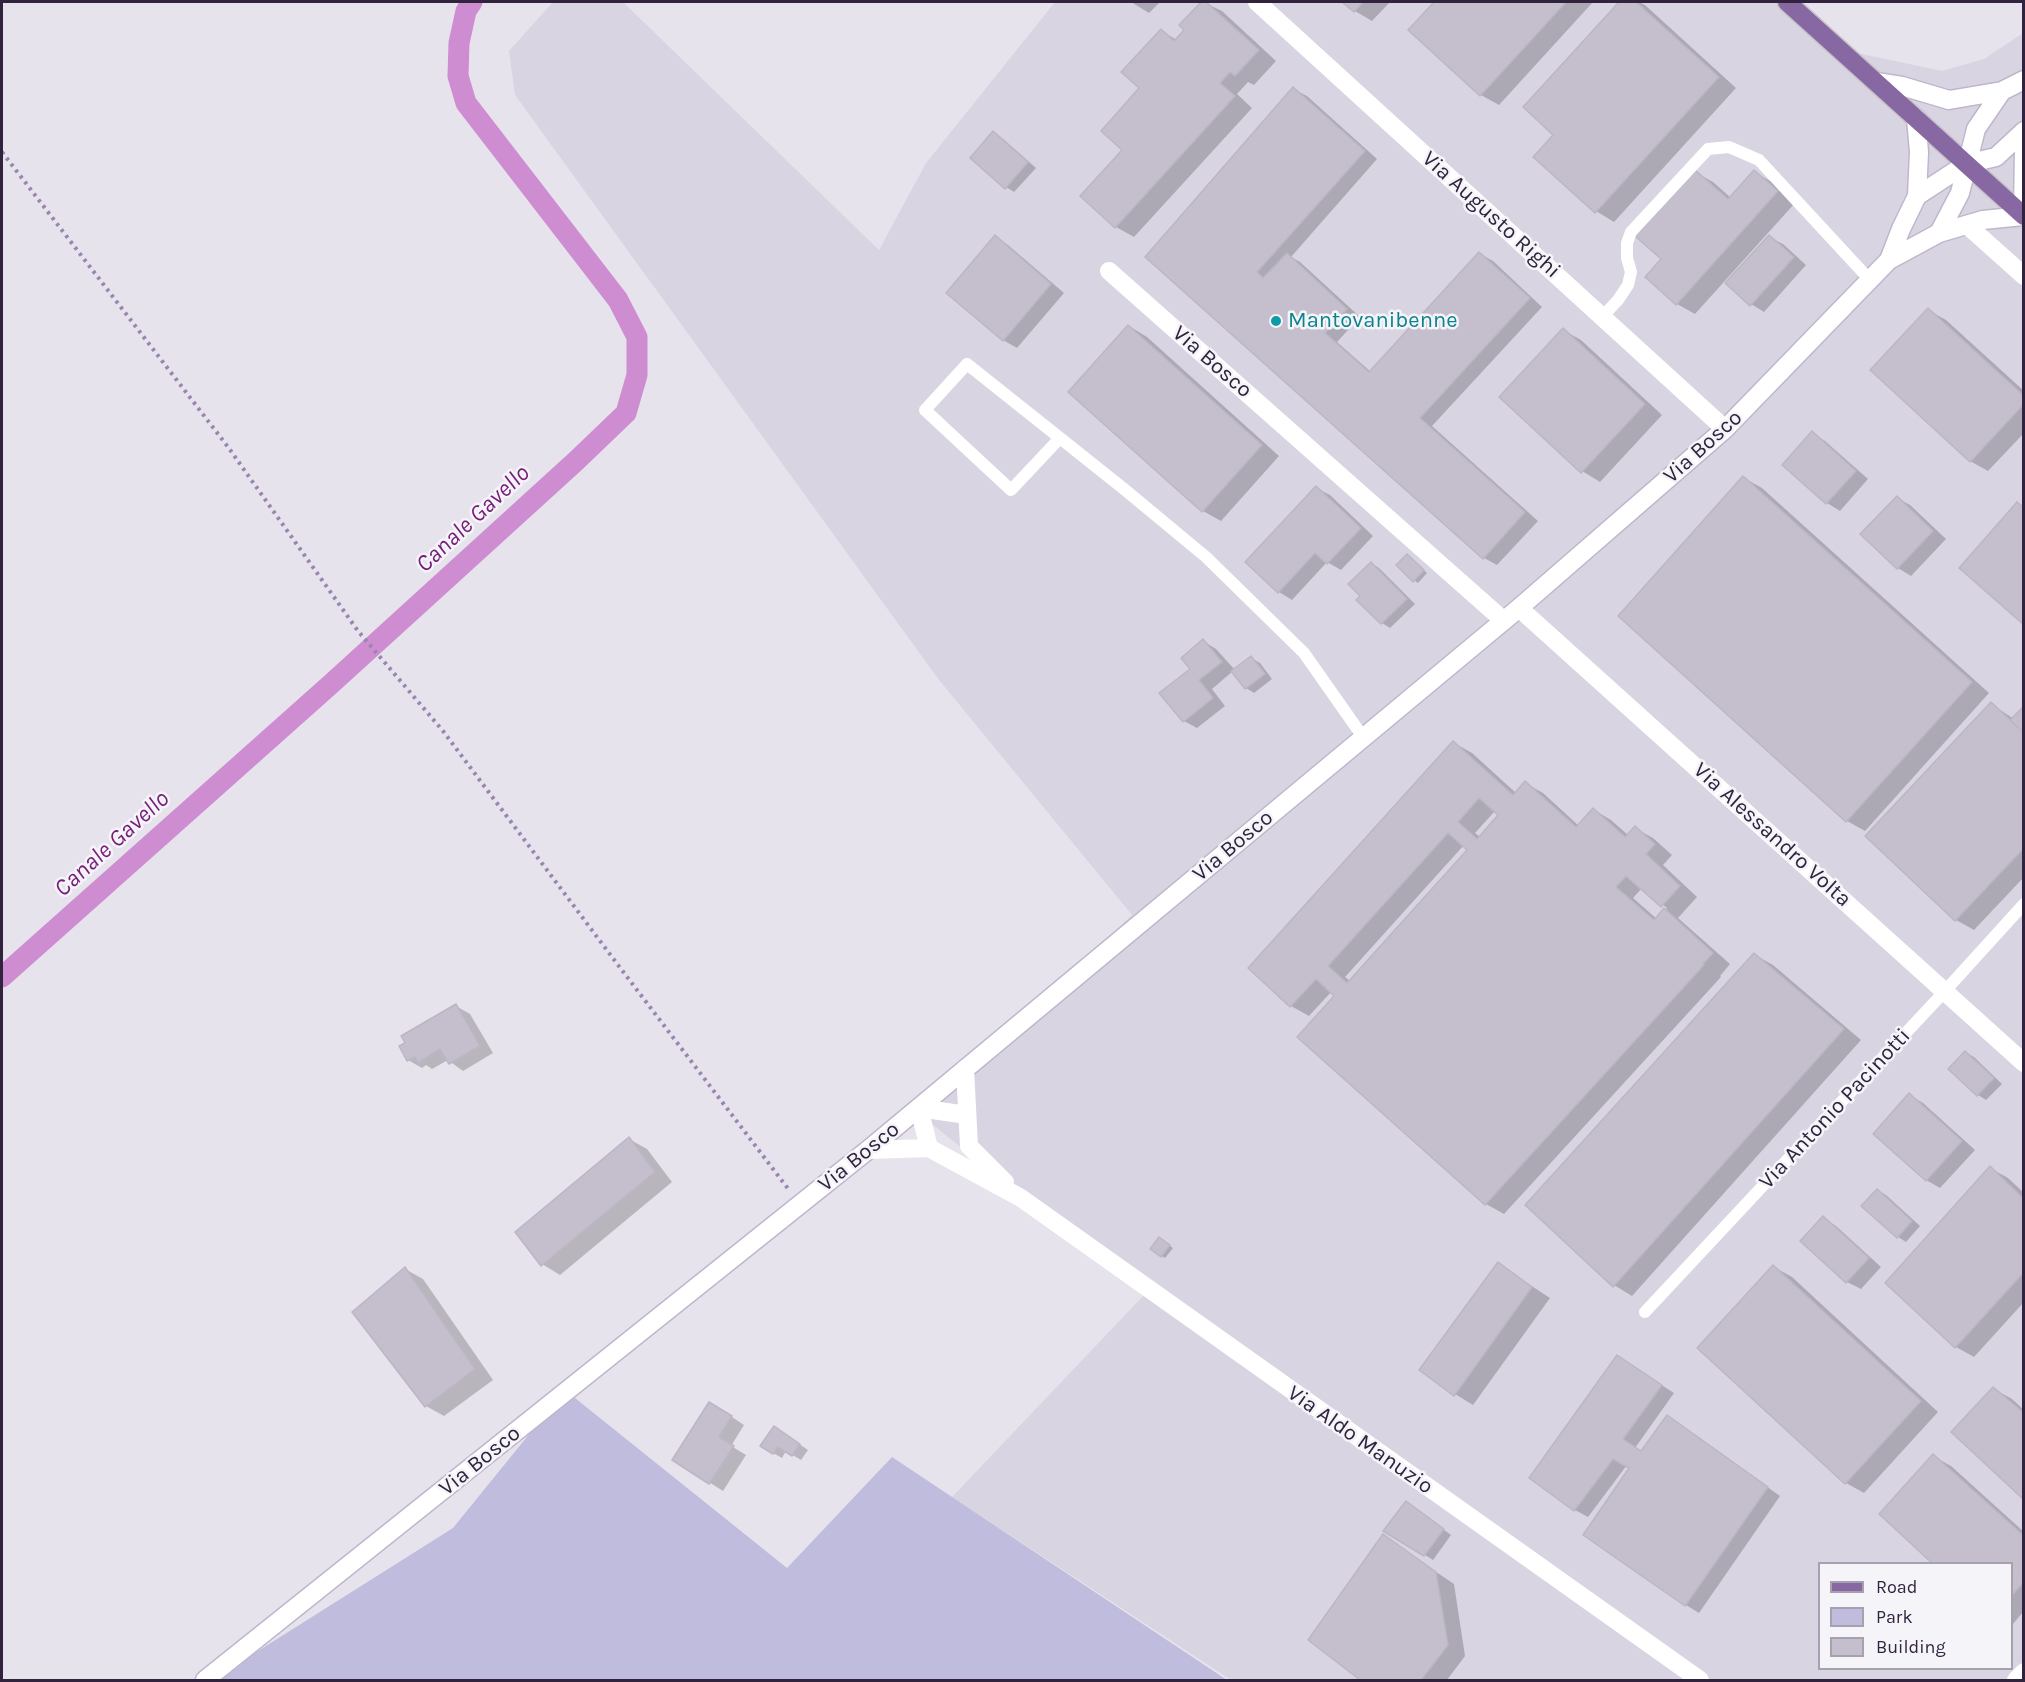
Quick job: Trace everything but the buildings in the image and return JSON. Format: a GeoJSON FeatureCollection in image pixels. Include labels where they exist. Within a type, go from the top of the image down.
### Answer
{"type":"FeatureCollection","features":[{"type":"Feature","properties":{"kind":"main road"},"geometry":{"type":"LineString","coordinates":[[1787,2],[2023,216]]}},
{"type":"Feature","properties":{"kind":"street","name":"Via Augusto Righi"},"geometry":{"type":"LineString","coordinates":[[1257,2],[1725,429]]}},
{"type":"Feature","properties":{"kind":"street"},"geometry":{"type":"LineString","coordinates":[[1876,82],[1902,86],[1949,100],[2002,91],[2024,80]]}},
{"type":"Feature","properties":{"kind":"street"},"geometry":{"type":"LineString","coordinates":[[1939,232],[1960,193],[1976,129],[2002,91]]}},
{"type":"Feature","properties":{"kind":"street","name":"Via Bosco"},"geometry":{"type":"LineString","coordinates":[[1889,260],[1900,229],[1917,196],[1919,152],[1916,118]]}},
{"type":"Feature","properties":{"kind":"street"},"geometry":{"type":"LineString","coordinates":[[1966,164],[1996,157],[2024,131]]}},
{"type":"Feature","properties":{"kind":"street"},"geometry":{"type":"LineString","coordinates":[[2023,216],[2024,147]]}},
{"type":"Feature","properties":{"kind":"street","name":"Via Bosco"},"geometry":{"type":"LineString","coordinates":[[1917,196],[1966,164]]}},
{"type":"Feature","properties":{"kind":"street","name":"Via Bosco"},"geometry":{"type":"LineString","coordinates":[[205,1680],[868,1150],[1519,608],[1725,429],[1889,260],[1939,232],[1983,220],[2023,216]]}},
{"type":"Feature","properties":{"kind":"street"},"geometry":{"type":"LineString","coordinates":[[1967,225],[2024,276]]}},
{"type":"Feature","properties":{"kind":"street","name":"Via Bosco"},"geometry":{"type":"LineString","coordinates":[[1109,271],[1503,620]]}},
{"type":"Feature","properties":{"kind":"street","name":"Via Alessandro Volta"},"geometry":{"type":"LineString","coordinates":[[1519,608],[2024,1063]]}},
{"type":"Feature","properties":{"kind":"street","name":"Via Aldo Manuzio"},"geometry":{"type":"LineString","coordinates":[[965,1069],[969,1146],[1021,1198]]}},
{"type":"Feature","properties":{"kind":"street"},"geometry":{"type":"LineString","coordinates":[[868,1150],[929,1148],[919,1108],[967,1115]]}},
{"type":"Feature","properties":{"kind":"street","name":"Via Aldo Manuzio"},"geometry":{"type":"LineString","coordinates":[[929,1148],[1021,1198],[1701,1680]]}},
{"type":"Feature","properties":{"kind":"street"},"geometry":{"type":"LineString","coordinates":[[2016,1680],[2024,1672]]}},
{"type":"Feature","properties":{"kind":"lane"},"geometry":{"type":"LineString","coordinates":[[1602,317],[1628,285],[1631,272],[1627,258],[1627,243],[1631,232],[1708,149],[1729,147],[1759,160],[1870,280]]}},
{"type":"Feature","properties":{"kind":"lane"},"geometry":{"type":"LineString","coordinates":[[1060,438],[1011,490],[925,410],[967,364],[1060,438],[1206,557],[1304,653],[1363,737]]}},
{"type":"Feature","properties":{"kind":"lane","name":"Via Antonio Pacinotti"},"geometry":{"type":"LineString","coordinates":[[1645,1312],[2024,904]]}},
{"type":"Feature","properties":{"kind":"path"},"geometry":{"type":"LineString","coordinates":[[2,152],[228,447],[354,625],[443,731],[800,1205]]}},
{"type":"Feature","properties":{"kind":"shaded area"},"geometry":{"type":"Polygon","coordinates":[[[553,2],[623,2],[879,250],[926,163],[1055,2],[1779,2],[1829,47],[1942,71],[1984,59],[2023,33],[2023,1680],[1231,1680],[952,1497],[1145,1294],[918,1113],[1132,915],[939,680],[515,95],[509,51],[553,2]]]}},
{"type":"Feature","properties":{"kind":"green space"},"geometry":{"type":"Polygon","coordinates":[[[565,1390],[787,1568],[892,1457],[1227,1680],[212,1680],[453,1528],[565,1390]]]}},
{"type":"Feature","properties":{"kind":"waterway","name":"Canale Gavello"},"geometry":{"type":"LineString","coordinates":[[2,977],[331,684],[626,413],[637,375],[637,337],[618,300],[466,103],[458,76],[459,43],[466,11],[472,2]]}},
{"type":"Feature","properties":{"kind":"place","name":"Mantovanibenne"},"geometry":{"type":"Point","coordinates":[1276,321]}}]}
